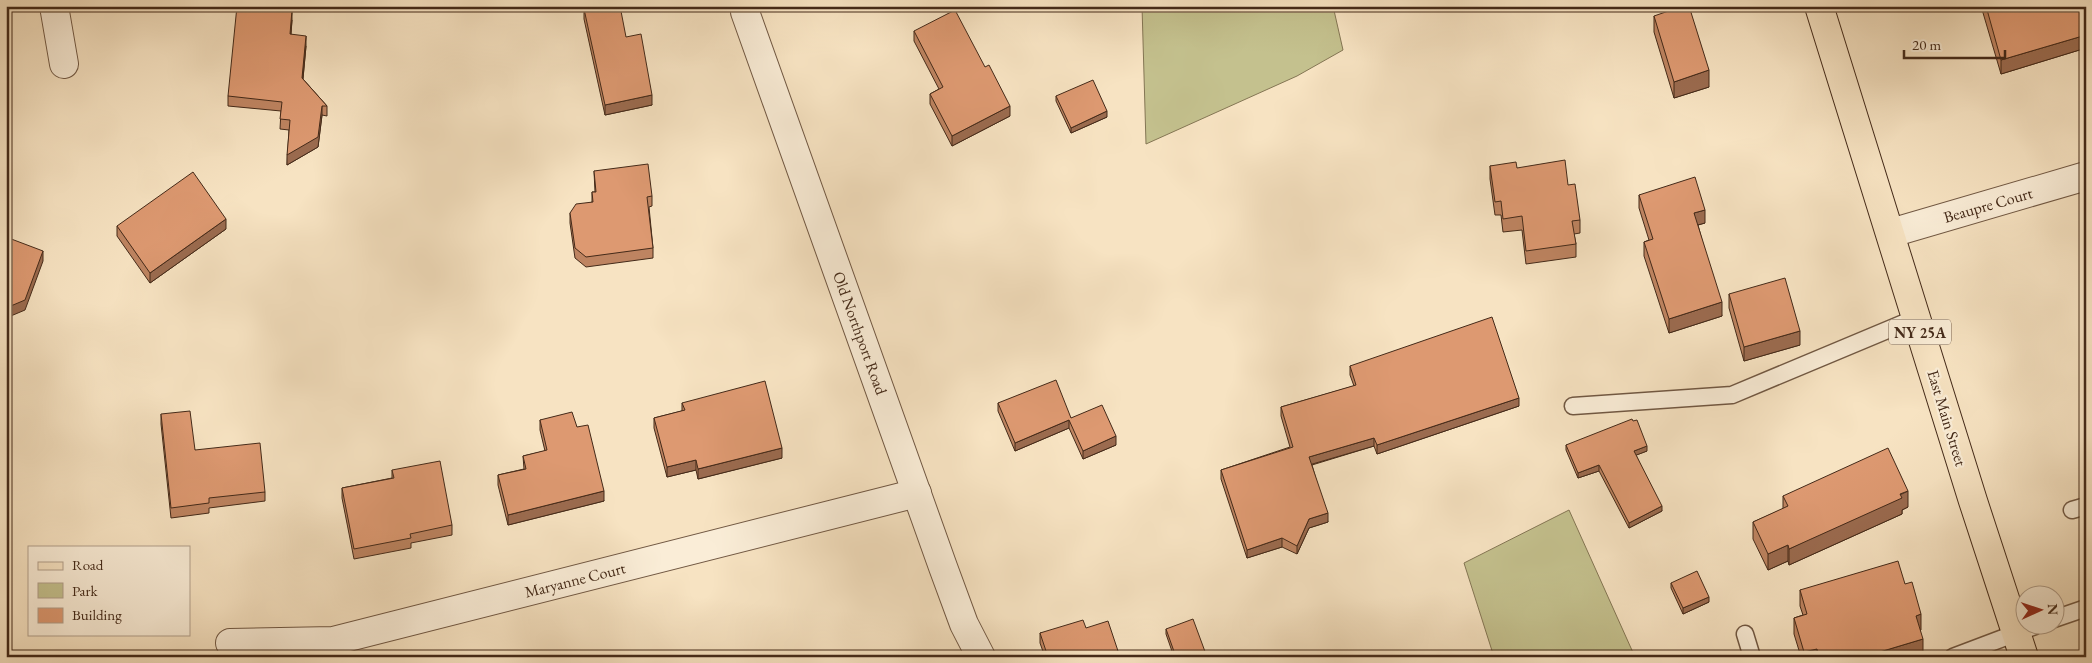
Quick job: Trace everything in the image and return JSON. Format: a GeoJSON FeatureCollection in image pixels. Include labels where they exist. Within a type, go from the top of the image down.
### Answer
{"type":"FeatureCollection","features":[{"type":"Feature","properties":{"kind":"main road","name":"East Main Street"},"geometry":{"type":"LineString","coordinates":[[1820,6],[1916,318],[2025,638]]}},
{"type":"Feature","properties":{"kind":"street"},"geometry":{"type":"LineString","coordinates":[[54,6],[64,64]]}},
{"type":"Feature","properties":{"kind":"street","name":"Old Northport Road"},"geometry":{"type":"LineString","coordinates":[[746,6],[746,12],[964,624],[982,657]]}},
{"type":"Feature","properties":{"kind":"street","name":"Beaupre Court"},"geometry":{"type":"LineString","coordinates":[[1891,234],[2086,176]]}},
{"type":"Feature","properties":{"kind":"street","name":"Maryanne Court"},"geometry":{"type":"LineString","coordinates":[[230,643],[333,641],[917,493]]}},
{"type":"Feature","properties":{"kind":"lane"},"geometry":{"type":"LineString","coordinates":[[1573,406],[1732,396],[1916,318]]}},
{"type":"Feature","properties":{"kind":"lane"},"geometry":{"type":"LineString","coordinates":[[2064,616],[2086,608]]}},
{"type":"Feature","properties":{"kind":"lane"},"geometry":{"type":"LineString","coordinates":[[1746,634],[1752,657]]}},
{"type":"Feature","properties":{"kind":"lane"},"geometry":{"type":"LineString","coordinates":[[1953,657],[2025,638]]}},
{"type":"Feature","properties":{"kind":"green space"},"geometry":{"type":"Polygon","coordinates":[[[1142,6],[1333,6],[1343,50],[1297,76],[1146,144],[1142,6]]]}},
{"type":"Feature","properties":{"kind":"green space"},"geometry":{"type":"Polygon","coordinates":[[[1569,510],[1635,657],[1494,657],[1464,563],[1569,510]]]}},
{"type":"Feature","properties":{"kind":"building"},"geometry":{"type":"Polygon","coordinates":[[[237,6],[292,10],[290,34],[306,36],[302,78],[327,106],[322,106],[318,137],[287,155],[290,120],[280,119],[282,102],[228,96],[237,6]]]}},
{"type":"Feature","properties":{"kind":"building"},"geometry":{"type":"Polygon","coordinates":[[[595,6],[620,6],[626,37],[641,34],[652,95],[605,105],[584,9],[595,6]]]}},
{"type":"Feature","properties":{"kind":"building"},"geometry":{"type":"Polygon","coordinates":[[[1683,6],[1689,6],[1709,70],[1674,82],[1654,16],[1683,6]]]}},
{"type":"Feature","properties":{"kind":"building"},"geometry":{"type":"Polygon","coordinates":[[[1986,6],[2086,6],[2086,35],[2001,60],[1986,6]]]}},
{"type":"Feature","properties":{"kind":"building"},"geometry":{"type":"Polygon","coordinates":[[[955,10],[985,67],[989,65],[1010,106],[952,136],[930,94],[943,87],[914,31],[955,10]]]}},
{"type":"Feature","properties":{"kind":"building"},"geometry":{"type":"Polygon","coordinates":[[[1093,80],[1107,111],[1071,128],[1056,96],[1093,80]]]}},
{"type":"Feature","properties":{"kind":"building"},"geometry":{"type":"Polygon","coordinates":[[[1565,160],[1568,185],[1575,184],[1580,220],[1572,221],[1576,244],[1526,251],[1522,216],[1503,219],[1501,201],[1495,202],[1490,166],[1516,162],[1517,168],[1565,160]]]}},
{"type":"Feature","properties":{"kind":"building"},"geometry":{"type":"Polygon","coordinates":[[[648,164],[652,196],[647,197],[653,248],[586,257],[575,248],[570,213],[576,204],[593,202],[592,192],[596,192],[594,171],[648,164]]]}},
{"type":"Feature","properties":{"kind":"building"},"geometry":{"type":"Polygon","coordinates":[[[193,172],[226,219],[150,273],[117,226],[193,172]]]}},
{"type":"Feature","properties":{"kind":"building"},"geometry":{"type":"Polygon","coordinates":[[[1695,177],[1705,210],[1694,213],[1722,302],[1669,319],[1644,242],[1653,239],[1639,195],[1695,177]]]}},
{"type":"Feature","properties":{"kind":"building"},"geometry":{"type":"Polygon","coordinates":[[[6,237],[43,251],[25,300],[6,308],[6,237]]]}},
{"type":"Feature","properties":{"kind":"building"},"geometry":{"type":"Polygon","coordinates":[[[1785,278],[1800,331],[1744,347],[1729,294],[1785,278]]]}},
{"type":"Feature","properties":{"kind":"building"},"geometry":{"type":"Polygon","coordinates":[[[1492,317],[1519,398],[1377,445],[1374,438],[1309,457],[1328,513],[1309,519],[1297,546],[1282,538],[1247,550],[1221,470],[1293,447],[1281,407],[1356,385],[1350,366],[1492,317]]]}},
{"type":"Feature","properties":{"kind":"building"},"geometry":{"type":"Polygon","coordinates":[[[1056,380],[1071,418],[1102,405],[1116,436],[1083,451],[1069,420],[1015,443],[998,403],[1056,380]]]}},
{"type":"Feature","properties":{"kind":"building"},"geometry":{"type":"Polygon","coordinates":[[[765,381],[782,448],[698,469],[696,460],[667,467],[654,418],[685,410],[682,403],[765,381]]]}},
{"type":"Feature","properties":{"kind":"building"},"geometry":{"type":"Polygon","coordinates":[[[190,411],[195,450],[260,443],[265,492],[209,498],[209,503],[171,508],[161,414],[190,411]]]}},
{"type":"Feature","properties":{"kind":"building"},"geometry":{"type":"Polygon","coordinates":[[[572,412],[577,427],[588,425],[604,491],[508,515],[498,475],[526,469],[523,456],[547,450],[540,420],[572,412]]]}},
{"type":"Feature","properties":{"kind":"building"},"geometry":{"type":"Polygon","coordinates":[[[1632,419],[1633,421],[1637,420],[1647,446],[1634,451],[1662,506],[1629,523],[1599,465],[1578,473],[1566,445],[1632,419]]]}},
{"type":"Feature","properties":{"kind":"building"},"geometry":{"type":"Polygon","coordinates":[[[1888,448],[1908,491],[1900,494],[1902,498],[1789,549],[1788,545],[1768,554],[1753,522],[1788,506],[1783,496],[1888,448]]]}},
{"type":"Feature","properties":{"kind":"building"},"geometry":{"type":"Polygon","coordinates":[[[440,461],[452,525],[410,534],[411,538],[354,549],[342,488],[394,478],[392,470],[440,461]]]}},
{"type":"Feature","properties":{"kind":"building"},"geometry":{"type":"Polygon","coordinates":[[[1898,561],[1905,584],[1912,582],[1921,614],[1916,616],[1923,639],[1863,657],[1819,657],[1817,649],[1804,652],[1794,618],[1807,614],[1800,590],[1898,561]]]}},
{"type":"Feature","properties":{"kind":"building"},"geometry":{"type":"Polygon","coordinates":[[[1697,571],[1709,597],[1683,608],[1671,583],[1697,571]]]}},
{"type":"Feature","properties":{"kind":"building"},"geometry":{"type":"Polygon","coordinates":[[[1193,619],[1207,657],[1176,657],[1166,629],[1193,619]]]}},
{"type":"Feature","properties":{"kind":"building"},"geometry":{"type":"Polygon","coordinates":[[[1083,620],[1086,628],[1108,621],[1118,651],[1099,657],[1048,657],[1040,633],[1083,620]]]}}]}
